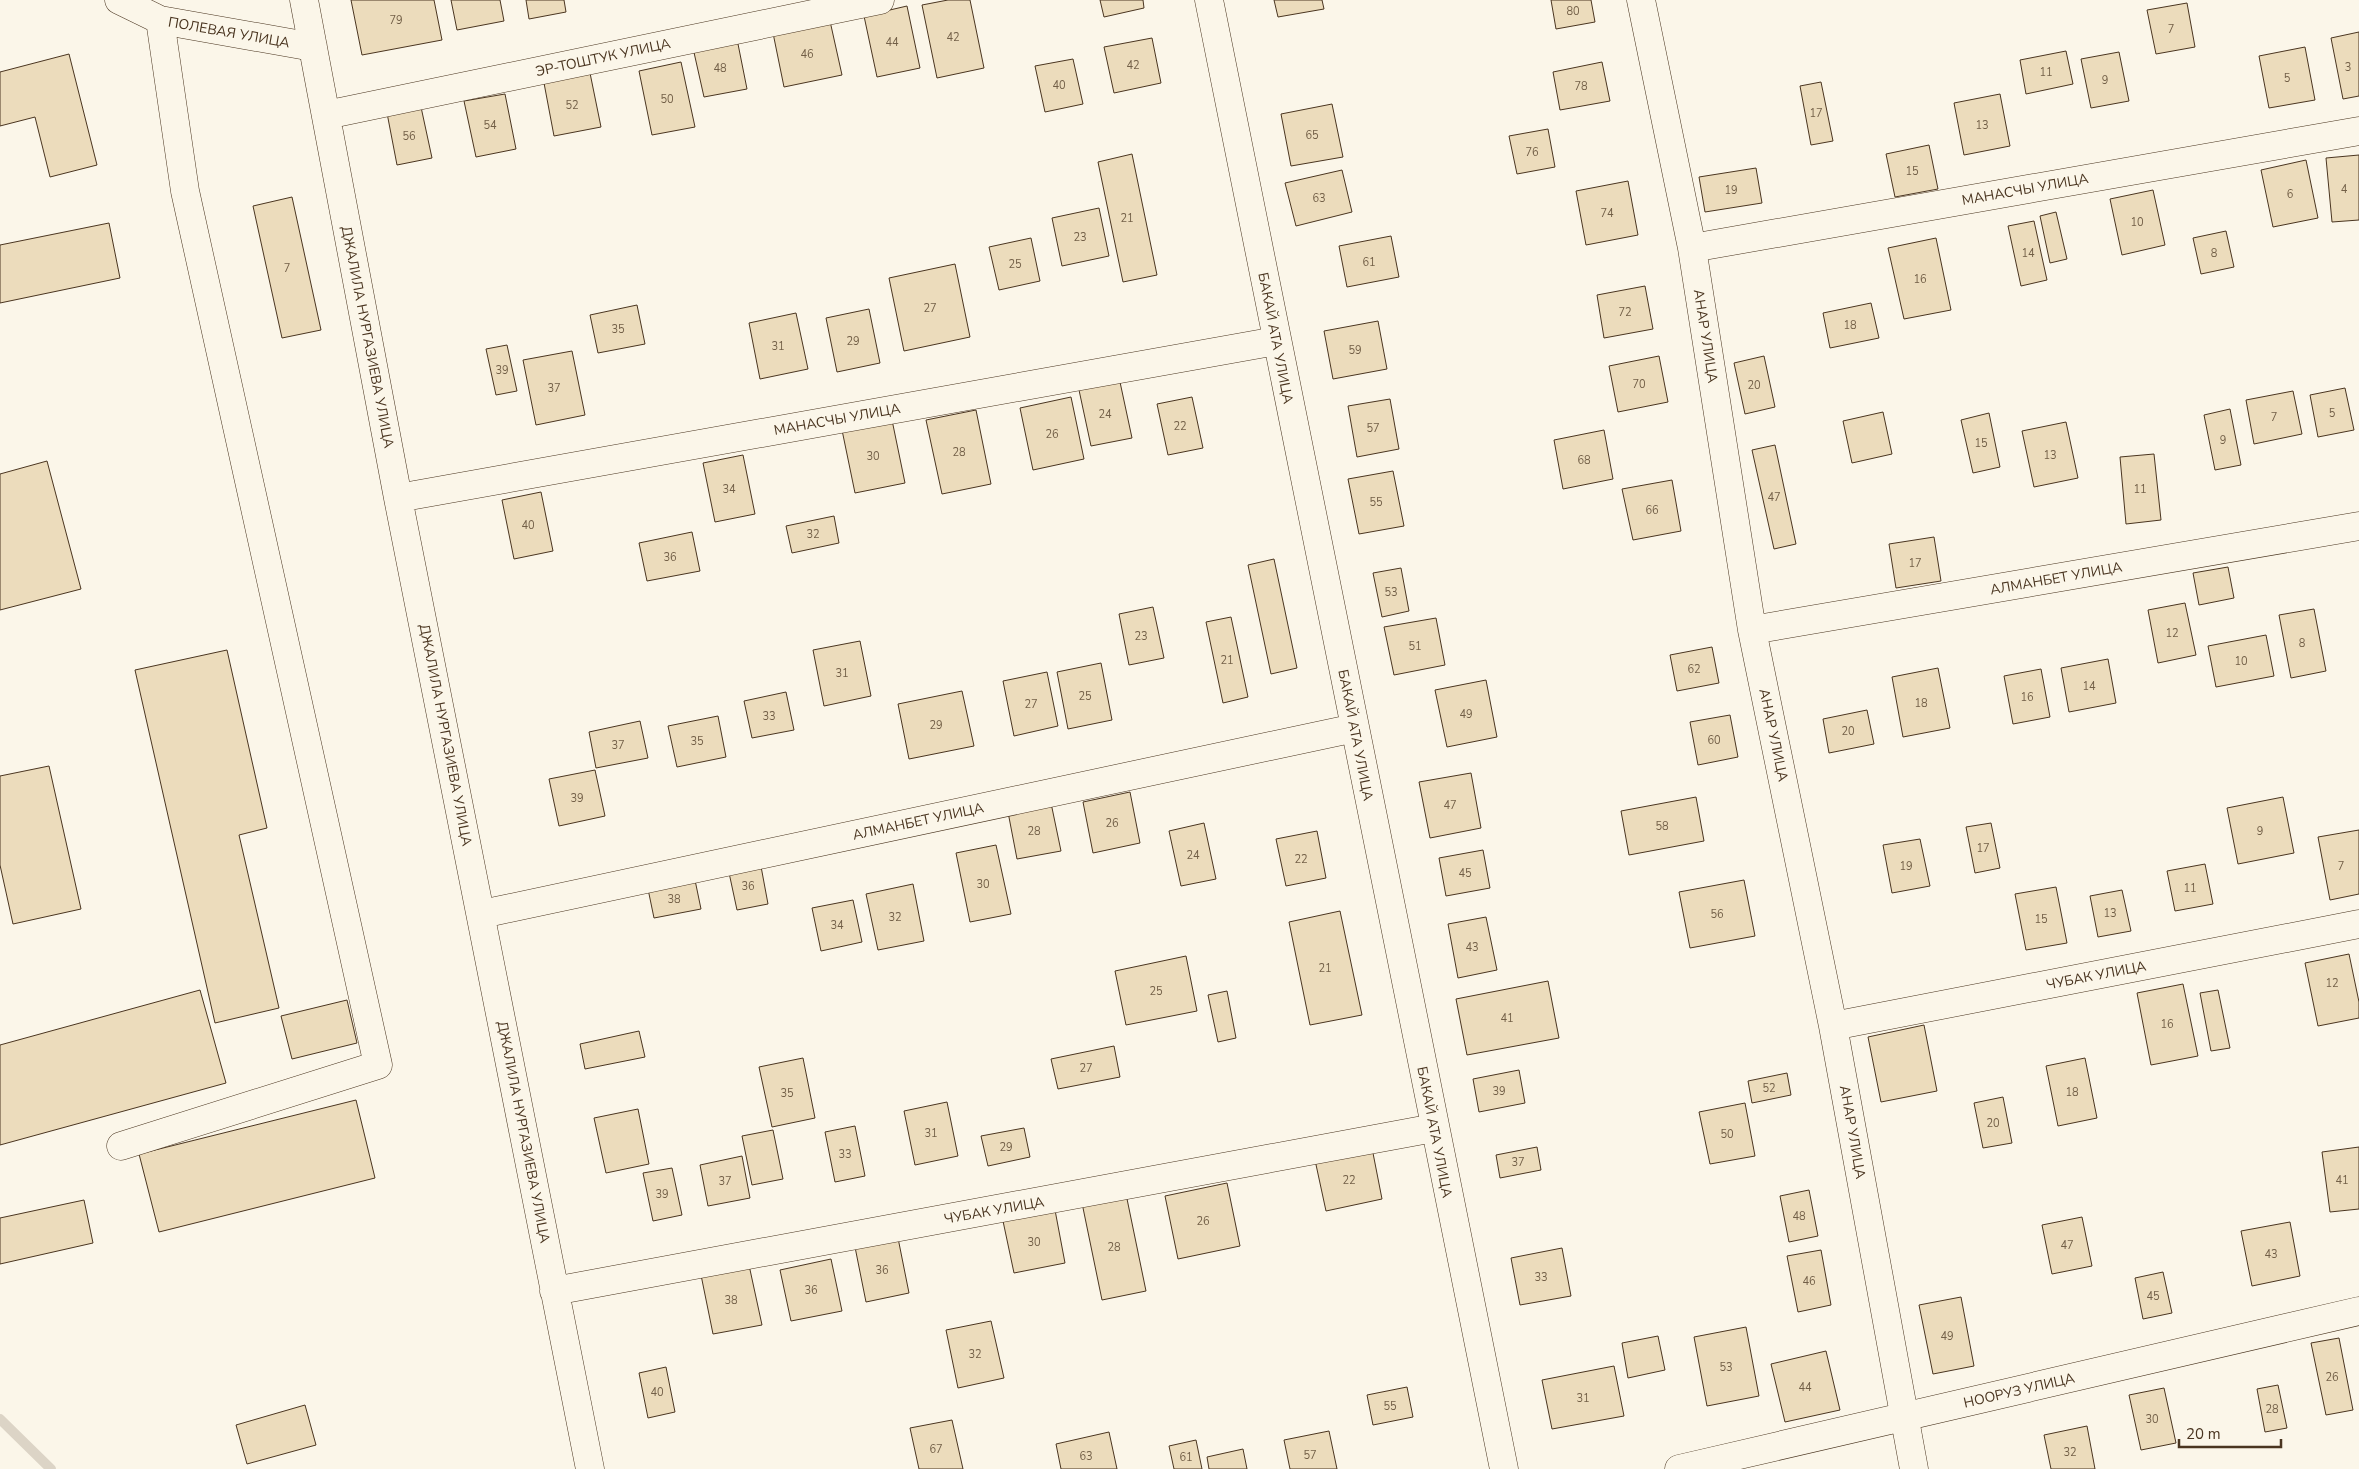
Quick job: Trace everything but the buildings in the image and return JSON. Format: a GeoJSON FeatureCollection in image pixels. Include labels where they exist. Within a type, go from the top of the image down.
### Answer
{"type":"FeatureCollection","features":[{"type":"Feature","properties":{"kind":"street","name":"ПОЛЕВАЯ УЛИЦА"},"geometry":{"type":"LineString","coordinates":[[118,0],[160,20],[313,47]]}},
{"type":"Feature","properties":{"kind":"street","name":"ДЖАЛИЛА НУРГАЗИЕВА УЛИЦА"},"geometry":{"type":"LineString","coordinates":[[304,0],[398,498],[482,914],[590,1469]]}},
{"type":"Feature","properties":{"kind":"street","name":"ЭР-ТОШТУК УЛИЦА"},"geometry":{"type":"LineString","coordinates":[[326,114],[880,0]]}},
{"type":"Feature","properties":{"kind":"street","name":"БАКАЙ АТА УЛИЦА"},"geometry":{"type":"LineString","coordinates":[[1209,0],[1504,1469]]}},
{"type":"Feature","properties":{"kind":"street","name":"АНАР УЛИЦА"},"geometry":{"type":"LineString","coordinates":[[1641,0],[1692,248],[1752,630],[1833,1026],[1914,1469]]}},
{"type":"Feature","properties":{"kind":"street"},"geometry":{"type":"LineString","coordinates":[[121,1146],[378,1065],[185,191],[160,20]]}},
{"type":"Feature","properties":{"kind":"street","name":"МАНАСЧЫ УЛИЦА"},"geometry":{"type":"LineString","coordinates":[[1692,248],[2359,131]]}},
{"type":"Feature","properties":{"kind":"street","name":"МАНАСЧЫ УЛИЦА"},"geometry":{"type":"LineString","coordinates":[[398,498],[1276,341]]}},
{"type":"Feature","properties":{"kind":"street","name":"АЛМАНБЕТ УЛИЦА"},"geometry":{"type":"LineString","coordinates":[[1752,630],[2359,526]]}},
{"type":"Feature","properties":{"kind":"street","name":"АЛМАНБЕТ УЛИЦА"},"geometry":{"type":"LineString","coordinates":[[482,914],[1355,728]]}},
{"type":"Feature","properties":{"kind":"street","name":"ЧУБАК УЛИЦА"},"geometry":{"type":"LineString","coordinates":[[1833,1026],[2359,924]]}},
{"type":"Feature","properties":{"kind":"street","name":"ЧУБАК УЛИЦА"},"geometry":{"type":"LineString","coordinates":[[554,1291],[1434,1128]]}},
{"type":"Feature","properties":{"kind":"street","name":"НООРУЗ УЛИЦА"},"geometry":{"type":"LineString","coordinates":[[1679,1469],[2359,1311]]}},
{"type":"Feature","properties":{"kind":"waterway"},"geometry":{"type":"LineString","coordinates":[[0,1419],[51,1469]]}}]}
